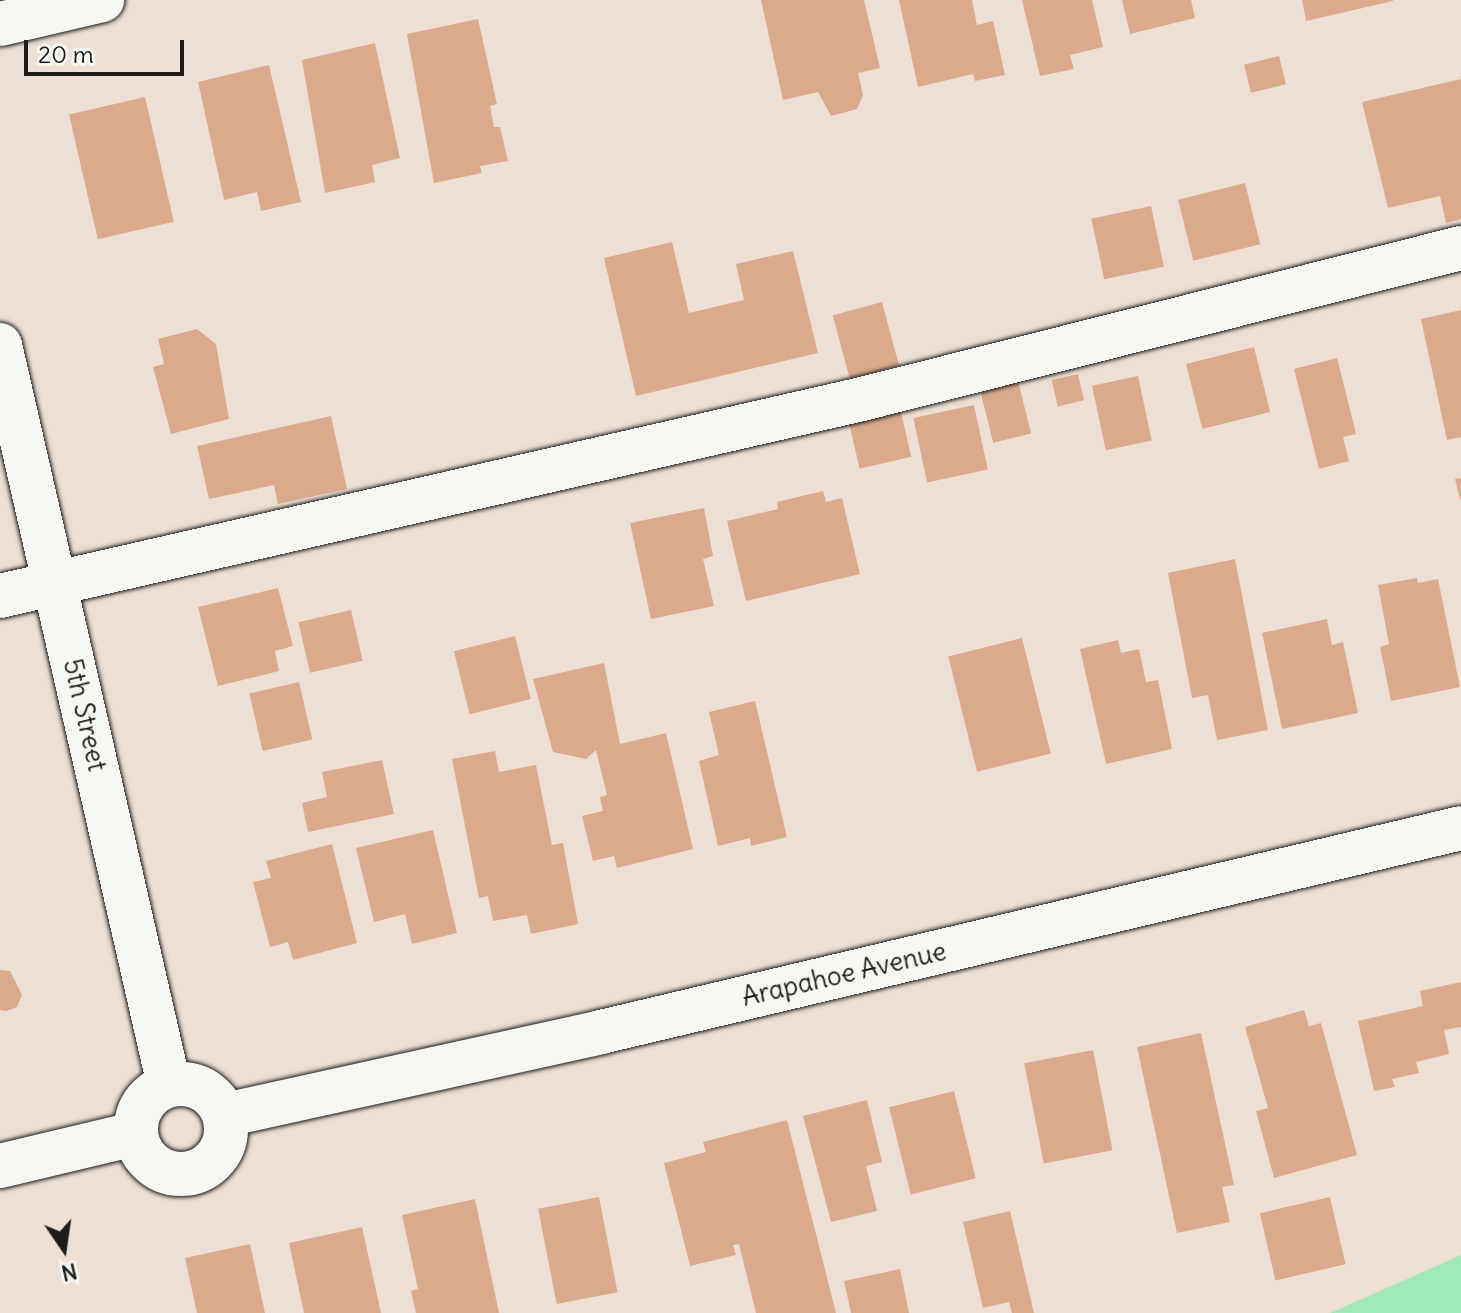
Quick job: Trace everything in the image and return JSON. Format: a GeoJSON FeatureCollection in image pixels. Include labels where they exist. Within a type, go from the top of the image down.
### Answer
{"type":"FeatureCollection","features":[{"type":"Feature","properties":{"kind":"street"},"geometry":{"type":"LineString","coordinates":[[0,24],[102,0]]}},
{"type":"Feature","properties":{"kind":"street"},"geometry":{"type":"LineString","coordinates":[[0,596],[862,399],[1461,248]]}},
{"type":"Feature","properties":{"kind":"street","name":"5th Street"},"geometry":{"type":"LineString","coordinates":[[0,345],[169,1085]]}},
{"type":"Feature","properties":{"kind":"street","name":"Arapahoe Avenue"},"geometry":{"type":"LineString","coordinates":[[225,1115],[601,1032],[1461,828]]}},
{"type":"Feature","properties":{"kind":"street"},"geometry":{"type":"LineString","coordinates":[[169,1085],[199,1087],[225,1115],[227,1131],[214,1161],[186,1174],[153,1166],[134,1134],[143,1103],[169,1085]]}},
{"type":"Feature","properties":{"kind":"street"},"geometry":{"type":"LineString","coordinates":[[0,1166],[134,1134]]}},
{"type":"Feature","properties":{"kind":"green space"},"geometry":{"type":"Polygon","coordinates":[[[1461,1255],[1461,1313],[1330,1313],[1461,1255]]]}},
{"type":"Feature","properties":{"kind":"building"},"geometry":{"type":"Polygon","coordinates":[[[761,0],[864,0],[880,68],[858,73],[863,95],[857,109],[831,116],[818,92],[783,100],[761,0]]]}},
{"type":"Feature","properties":{"kind":"building"},"geometry":{"type":"Polygon","coordinates":[[[899,0],[972,0],[977,25],[993,21],[1005,75],[975,81],[973,74],[918,87],[899,0]]]}},
{"type":"Feature","properties":{"kind":"building"},"geometry":{"type":"Polygon","coordinates":[[[1022,0],[1092,0],[1103,47],[1070,55],[1074,69],[1040,76],[1022,0]]]}},
{"type":"Feature","properties":{"kind":"building"},"geometry":{"type":"Polygon","coordinates":[[[1122,0],[1191,0],[1195,18],[1130,34],[1122,0]]]}},
{"type":"Feature","properties":{"kind":"building"},"geometry":{"type":"Polygon","coordinates":[[[1302,0],[1393,0],[1393,1],[1306,21],[1302,0]]]}},
{"type":"Feature","properties":{"kind":"building"},"geometry":{"type":"Polygon","coordinates":[[[478,19],[497,104],[490,106],[494,127],[500,127],[508,161],[480,166],[482,173],[434,183],[407,34],[478,19]]]}},
{"type":"Feature","properties":{"kind":"building"},"geometry":{"type":"Polygon","coordinates":[[[375,43],[400,158],[372,165],[375,182],[325,193],[302,60],[375,43]]]}},
{"type":"Feature","properties":{"kind":"building"},"geometry":{"type":"Polygon","coordinates":[[[1279,56],[1286,84],[1251,93],[1244,65],[1279,56]]]}},
{"type":"Feature","properties":{"kind":"building"},"geometry":{"type":"Polygon","coordinates":[[[269,65],[301,202],[261,211],[257,192],[224,200],[198,82],[269,65]]]}},
{"type":"Feature","properties":{"kind":"building"},"geometry":{"type":"Polygon","coordinates":[[[1461,79],[1461,219],[1446,223],[1440,196],[1388,208],[1362,102],[1461,79]]]}},
{"type":"Feature","properties":{"kind":"building"},"geometry":{"type":"Polygon","coordinates":[[[145,97],[174,222],[98,239],[69,115],[145,97]]]}},
{"type":"Feature","properties":{"kind":"building"},"geometry":{"type":"Polygon","coordinates":[[[1245,183],[1260,244],[1193,261],[1178,200],[1245,183]]]}},
{"type":"Feature","properties":{"kind":"building"},"geometry":{"type":"Polygon","coordinates":[[[1151,206],[1164,267],[1104,279],[1091,219],[1151,206]]]}},
{"type":"Feature","properties":{"kind":"building"},"geometry":{"type":"Polygon","coordinates":[[[672,242],[689,313],[744,300],[736,264],[793,251],[818,353],[636,396],[604,258],[672,242]]]}},
{"type":"Feature","properties":{"kind":"building"},"geometry":{"type":"Polygon","coordinates":[[[882,302],[899,366],[850,379],[833,315],[882,302]]]}},
{"type":"Feature","properties":{"kind":"building"},"geometry":{"type":"Polygon","coordinates":[[[1461,310],[1461,437],[1447,440],[1421,319],[1461,310]]]}},
{"type":"Feature","properties":{"kind":"building"},"geometry":{"type":"Polygon","coordinates":[[[197,329],[216,344],[229,419],[171,434],[153,367],[164,364],[158,339],[197,329]]]}},
{"type":"Feature","properties":{"kind":"building"},"geometry":{"type":"Polygon","coordinates":[[[1254,347],[1270,412],[1202,429],[1186,364],[1254,347]]]}},
{"type":"Feature","properties":{"kind":"building"},"geometry":{"type":"Polygon","coordinates":[[[1337,358],[1356,434],[1343,437],[1349,461],[1319,469],[1294,369],[1337,358]]]}},
{"type":"Feature","properties":{"kind":"building"},"geometry":{"type":"Polygon","coordinates":[[[1078,374],[1084,400],[1058,406],[1052,380],[1078,374]]]}},
{"type":"Feature","properties":{"kind":"building"},"geometry":{"type":"Polygon","coordinates":[[[1138,376],[1152,441],[1106,450],[1092,386],[1138,376]]]}},
{"type":"Feature","properties":{"kind":"building"},"geometry":{"type":"Polygon","coordinates":[[[1018,381],[1031,433],[993,443],[980,390],[1018,381]]]}},
{"type":"Feature","properties":{"kind":"building"},"geometry":{"type":"Polygon","coordinates":[[[974,405],[988,470],[927,482],[913,418],[974,405]]]}},
{"type":"Feature","properties":{"kind":"building"},"geometry":{"type":"Polygon","coordinates":[[[900,408],[911,457],[860,469],[848,420],[900,408]]]}},
{"type":"Feature","properties":{"kind":"building"},"geometry":{"type":"Polygon","coordinates":[[[331,416],[347,489],[278,504],[274,485],[209,499],[197,446],[331,416]]]}},
{"type":"Feature","properties":{"kind":"building"},"geometry":{"type":"Polygon","coordinates":[[[1461,478],[1461,499],[1460,499],[1455,479],[1461,478]]]}},
{"type":"Feature","properties":{"kind":"building"},"geometry":{"type":"Polygon","coordinates":[[[823,491],[826,502],[842,498],[860,574],[746,601],[727,521],[778,509],[777,502],[823,491]]]}},
{"type":"Feature","properties":{"kind":"building"},"geometry":{"type":"Polygon","coordinates":[[[704,508],[713,556],[703,559],[714,606],[651,619],[630,523],[704,508]]]}},
{"type":"Feature","properties":{"kind":"building"},"geometry":{"type":"Polygon","coordinates":[[[1235,559],[1268,730],[1217,740],[1208,695],[1192,698],[1168,573],[1235,559]]]}},
{"type":"Feature","properties":{"kind":"building"},"geometry":{"type":"Polygon","coordinates":[[[1417,578],[1418,583],[1438,579],[1460,687],[1391,701],[1380,647],[1389,644],[1378,585],[1417,578]]]}},
{"type":"Feature","properties":{"kind":"building"},"geometry":{"type":"Polygon","coordinates":[[[278,588],[293,646],[275,651],[279,671],[218,686],[198,607],[278,588]]]}},
{"type":"Feature","properties":{"kind":"building"},"geometry":{"type":"Polygon","coordinates":[[[351,610],[363,661],[310,673],[298,622],[351,610]]]}},
{"type":"Feature","properties":{"kind":"building"},"geometry":{"type":"Polygon","coordinates":[[[1327,619],[1332,645],[1343,642],[1358,713],[1282,729],[1262,633],[1327,619]]]}},
{"type":"Feature","properties":{"kind":"building"},"geometry":{"type":"Polygon","coordinates":[[[515,636],[531,699],[470,714],[454,651],[515,636]]]}},
{"type":"Feature","properties":{"kind":"building"},"geometry":{"type":"Polygon","coordinates":[[[1022,638],[1051,753],[977,772],[948,656],[1022,638]]]}},
{"type":"Feature","properties":{"kind":"building"},"geometry":{"type":"Polygon","coordinates":[[[1118,640],[1121,653],[1139,649],[1146,682],[1158,680],[1172,749],[1106,764],[1080,649],[1118,640]]]}},
{"type":"Feature","properties":{"kind":"building"},"geometry":{"type":"Polygon","coordinates":[[[604,663],[620,744],[666,733],[693,849],[617,868],[614,856],[593,861],[582,816],[603,811],[600,797],[607,795],[596,750],[586,759],[553,752],[533,679],[604,663]]]}},
{"type":"Feature","properties":{"kind":"building"},"geometry":{"type":"Polygon","coordinates":[[[299,682],[312,739],[263,751],[249,693],[299,682]]]}},
{"type":"Feature","properties":{"kind":"building"},"geometry":{"type":"Polygon","coordinates":[[[755,701],[787,837],[751,846],[750,838],[718,846],[699,761],[719,755],[709,712],[755,701]]]}},
{"type":"Feature","properties":{"kind":"building"},"geometry":{"type":"Polygon","coordinates":[[[495,751],[499,772],[536,765],[552,845],[563,843],[578,924],[531,934],[527,915],[493,921],[488,896],[479,898],[452,759],[495,751]]]}},
{"type":"Feature","properties":{"kind":"building"},"geometry":{"type":"Polygon","coordinates":[[[382,760],[394,814],[308,832],[302,803],[327,797],[322,772],[382,760]]]}},
{"type":"Feature","properties":{"kind":"building"},"geometry":{"type":"Polygon","coordinates":[[[433,830],[457,933],[412,944],[405,914],[374,922],[356,848],[433,830]]]}},
{"type":"Feature","properties":{"kind":"building"},"geometry":{"type":"Polygon","coordinates":[[[332,844],[357,943],[293,960],[288,942],[270,947],[253,882],[271,878],[266,861],[332,844]]]}},
{"type":"Feature","properties":{"kind":"building"},"geometry":{"type":"Polygon","coordinates":[[[0,970],[10,971],[22,995],[17,1007],[6,1011],[0,1010],[0,970]]]}},
{"type":"Feature","properties":{"kind":"building"},"geometry":{"type":"Polygon","coordinates":[[[1461,982],[1461,1027],[1444,1030],[1449,1054],[1416,1062],[1419,1073],[1392,1079],[1395,1087],[1374,1091],[1358,1021],[1423,1006],[1420,991],[1461,982]]]}},
{"type":"Feature","properties":{"kind":"building"},"geometry":{"type":"Polygon","coordinates":[[[1304,1010],[1309,1026],[1321,1023],[1357,1155],[1274,1178],[1256,1111],[1268,1108],[1245,1027],[1304,1010]]]}},
{"type":"Feature","properties":{"kind":"building"},"geometry":{"type":"Polygon","coordinates":[[[1201,1033],[1234,1185],[1222,1187],[1230,1222],[1177,1233],[1137,1047],[1201,1033]]]}},
{"type":"Feature","properties":{"kind":"building"},"geometry":{"type":"Polygon","coordinates":[[[1093,1050],[1112,1150],[1044,1163],[1024,1063],[1093,1050]]]}},
{"type":"Feature","properties":{"kind":"building"},"geometry":{"type":"Polygon","coordinates":[[[954,1091],[976,1178],[911,1195],[889,1107],[954,1091]]]}},
{"type":"Feature","properties":{"kind":"building"},"geometry":{"type":"Polygon","coordinates":[[[867,1100],[882,1162],[866,1166],[877,1211],[831,1222],[803,1116],[867,1100]]]}},
{"type":"Feature","properties":{"kind":"building"},"geometry":{"type":"Polygon","coordinates":[[[787,1120],[836,1313],[756,1313],[739,1244],[733,1245],[736,1255],[690,1266],[664,1163],[706,1152],[703,1142],[787,1120]]]}},
{"type":"Feature","properties":{"kind":"building"},"geometry":{"type":"Polygon","coordinates":[[[599,1197],[618,1292],[557,1304],[538,1209],[599,1197]]]}},
{"type":"Feature","properties":{"kind":"building"},"geometry":{"type":"Polygon","coordinates":[[[1330,1197],[1346,1264],[1275,1280],[1260,1213],[1330,1197]]]}},
{"type":"Feature","properties":{"kind":"building"},"geometry":{"type":"Polygon","coordinates":[[[475,1199],[499,1313],[416,1313],[411,1291],[418,1289],[402,1215],[475,1199]]]}},
{"type":"Feature","properties":{"kind":"building"},"geometry":{"type":"Polygon","coordinates":[[[1010,1211],[1034,1313],[1012,1313],[1009,1302],[983,1308],[963,1222],[1010,1211]]]}},
{"type":"Feature","properties":{"kind":"building"},"geometry":{"type":"Polygon","coordinates":[[[362,1227],[381,1313],[304,1313],[289,1243],[362,1227]]]}},
{"type":"Feature","properties":{"kind":"building"},"geometry":{"type":"Polygon","coordinates":[[[250,1244],[265,1313],[197,1313],[185,1258],[250,1244]]]}},
{"type":"Feature","properties":{"kind":"building"},"geometry":{"type":"Polygon","coordinates":[[[900,1269],[909,1313],[851,1313],[844,1281],[900,1269]]]}}]}
